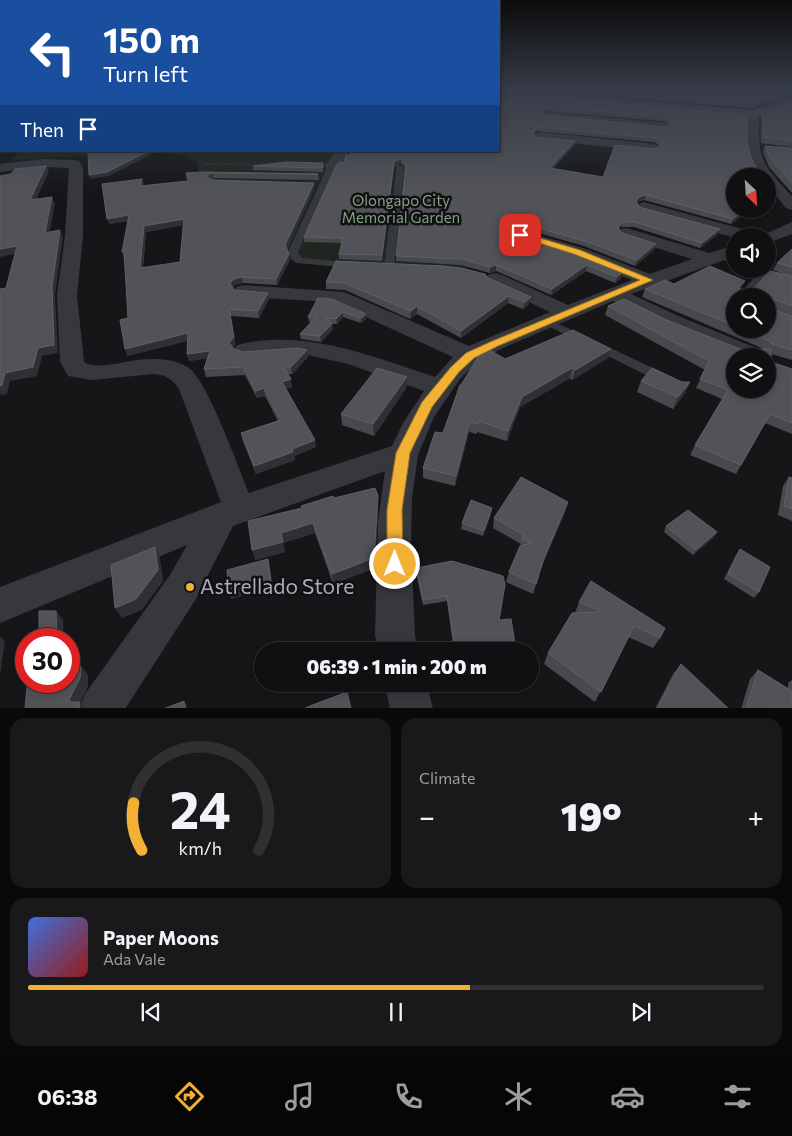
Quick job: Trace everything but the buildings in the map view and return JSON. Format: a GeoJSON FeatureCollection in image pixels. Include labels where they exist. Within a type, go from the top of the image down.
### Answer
{"type":"FeatureCollection","features":[{"type":"Feature","properties":{"kind":"street"},"geometry":{"type":"LineString","coordinates":[[534,151],[546,124]]}},
{"type":"Feature","properties":{"kind":"street"},"geometry":{"type":"LineString","coordinates":[[644,124],[664,126]]}},
{"type":"Feature","properties":{"kind":"street"},"geometry":{"type":"LineString","coordinates":[[755,124],[758,147],[753,155],[758,168]]}},
{"type":"Feature","properties":{"kind":"street"},"geometry":{"type":"LineString","coordinates":[[540,136],[654,148]]}},
{"type":"Feature","properties":{"kind":"street"},"geometry":{"type":"LineString","coordinates":[[330,171],[343,152]]}},
{"type":"Feature","properties":{"kind":"street"},"geometry":{"type":"LineString","coordinates":[[0,168],[42,163],[74,164],[76,168],[74,236],[67,296],[72,362],[77,370],[86,373],[101,373],[150,366],[172,368],[184,374],[191,386],[230,512],[183,587],[100,708]]}},
{"type":"Feature","properties":{"kind":"street"},"geometry":{"type":"LineString","coordinates":[[776,187],[792,204]]}},
{"type":"Feature","properties":{"kind":"street"},"geometry":{"type":"LineString","coordinates":[[644,207],[726,230]]}},
{"type":"Feature","properties":{"kind":"street"},"geometry":{"type":"LineString","coordinates":[[776,235],[792,227]]}},
{"type":"Feature","properties":{"kind":"street"},"geometry":{"type":"LineString","coordinates":[[627,233],[725,257]]}},
{"type":"Feature","properties":{"kind":"street"},"geometry":{"type":"LineString","coordinates":[[520,235],[577,252],[648,280]]}},
{"type":"Feature","properties":{"kind":"street"},"geometry":{"type":"LineString","coordinates":[[397,642],[395,636],[395,510],[403,453],[427,405],[455,369],[470,356],[557,317],[648,280],[725,257]]}},
{"type":"Feature","properties":{"kind":"street"},"geometry":{"type":"LineString","coordinates":[[490,278],[557,317]]}},
{"type":"Feature","properties":{"kind":"street"},"geometry":{"type":"LineString","coordinates":[[243,291],[337,296],[470,356]]}},
{"type":"Feature","properties":{"kind":"street"},"geometry":{"type":"LineString","coordinates":[[614,294],[675,324],[736,348]]}},
{"type":"Feature","properties":{"kind":"street"},"geometry":{"type":"LineString","coordinates":[[245,350],[299,346],[354,358],[440,388]]}},
{"type":"Feature","properties":{"kind":"street"},"geometry":{"type":"LineString","coordinates":[[0,605],[230,512],[403,453]]}},
{"type":"Feature","properties":{"kind":"street"},"geometry":{"type":"LineString","coordinates":[[408,692],[412,708]]}},
{"type":"Feature","properties":{"kind":"lane"},"geometry":{"type":"LineString","coordinates":[[389,266],[400,168]]}},
{"type":"Feature","properties":{"kind":"lane"},"geometry":{"type":"LineString","coordinates":[[318,175],[330,171]]}},
{"type":"Feature","properties":{"kind":"lane"},"geometry":{"type":"LineString","coordinates":[[330,171],[318,184],[293,252],[295,258],[309,263],[362,265]]}},
{"type":"Feature","properties":{"kind":"lane"},"geometry":{"type":"LineString","coordinates":[[750,288],[760,278]]}},
{"type":"Feature","properties":{"kind":"lane"},"geometry":{"type":"LineString","coordinates":[[557,317],[675,384]]}},
{"type":"Feature","properties":{"kind":"green space"},"geometry":{"type":"Polygon","coordinates":[[[19,152],[133,152],[13,160],[19,152]]]}},
{"type":"Feature","properties":{"kind":"green space","name":"Olongapo City Memorial Garden"},"geometry":{"type":"Polygon","coordinates":[[[156,152],[485,152],[472,263],[464,273],[291,259],[202,199],[197,162],[187,156],[156,152]]]}},
{"type":"Feature","properties":{"kind":"place","name":"Astrellado Store"},"geometry":{"type":"Point","coordinates":[190,587]}},
{"type":"Feature","properties":{"kind":"route"},"geometry":{"type":"LineString","coordinates":[[395,564],[395,510],[403,453],[427,405],[455,369],[470,356],[494,344],[567,312],[648,280],[577,252],[520,235]]}}]}
